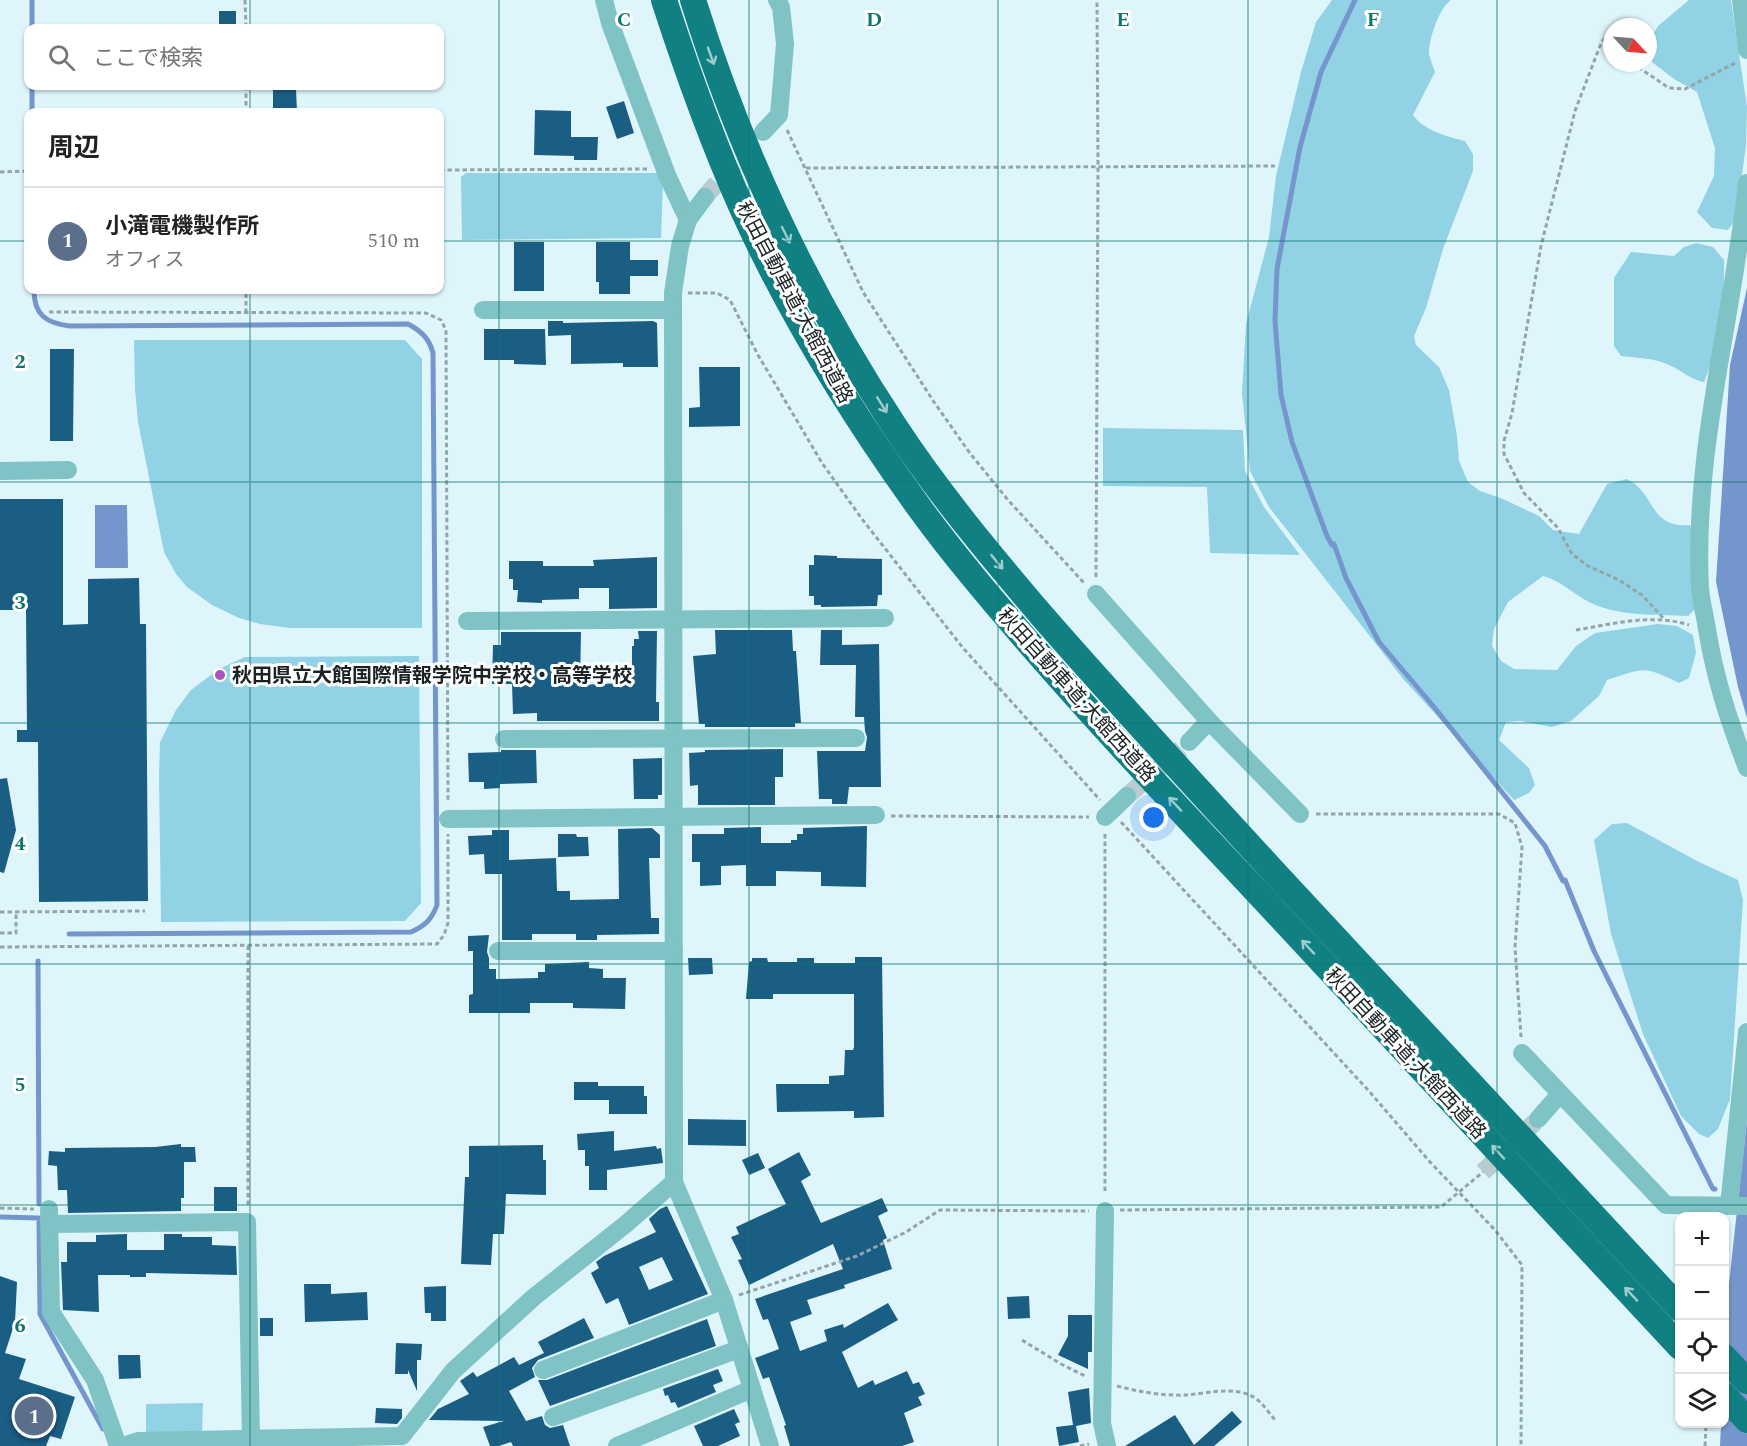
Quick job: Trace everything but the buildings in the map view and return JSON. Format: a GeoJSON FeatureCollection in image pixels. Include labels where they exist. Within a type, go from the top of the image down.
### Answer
{"type":"FeatureCollection","features":[{"type":"Feature","properties":{"kind":"highway","name":"秋田自動車道;大館西道路"},"geometry":{"type":"LineString","coordinates":[[664,0],[712,136],[743,210],[767,258],[825,365],[873,442],[923,513],[984,591],[1051,669],[1675,1342]]}},
{"type":"Feature","properties":{"kind":"highway","name":"秋田自動車道;大館西道路"},"geometry":{"type":"LineString","coordinates":[[693,0],[736,124],[804,272],[848,351],[896,428],[950,503],[1005,572],[1151,739],[1675,1304]]}},
{"type":"Feature","properties":{"kind":"highway"},"geometry":{"type":"LineString","coordinates":[[1729,1361],[1747,1381]]}},
{"type":"Feature","properties":{"kind":"highway"},"geometry":{"type":"LineString","coordinates":[[1729,1400],[1747,1420]]}},
{"type":"Feature","properties":{"kind":"street"},"geometry":{"type":"LineString","coordinates":[[604,0],[664,168],[688,220]]}},
{"type":"Feature","properties":{"kind":"street"},"geometry":{"type":"LineString","coordinates":[[763,132],[779,115],[785,44],[781,8],[777,0]]}},
{"type":"Feature","properties":{"kind":"street"},"geometry":{"type":"LineString","coordinates":[[1741,0],[1742,56]]}},
{"type":"Feature","properties":{"kind":"street"},"geometry":{"type":"LineString","coordinates":[[1747,183],[1713,392],[1701,510],[1700,590],[1712,657],[1726,715],[1747,768]]}},
{"type":"Feature","properties":{"kind":"street"},"geometry":{"type":"LineString","coordinates":[[705,197],[688,220],[680,246],[673,301],[674,1182],[724,1300],[770,1446]]}},
{"type":"Feature","properties":{"kind":"street"},"geometry":{"type":"LineString","coordinates":[[483,310],[673,301]]}},
{"type":"Feature","properties":{"kind":"street"},"geometry":{"type":"LineString","coordinates":[[0,471],[68,471]]}},
{"type":"Feature","properties":{"kind":"street"},"geometry":{"type":"LineString","coordinates":[[1096,594],[1209,721],[1300,814]]}},
{"type":"Feature","properties":{"kind":"street"},"geometry":{"type":"LineString","coordinates":[[467,621],[885,618]]}},
{"type":"Feature","properties":{"kind":"street"},"geometry":{"type":"LineString","coordinates":[[1189,742],[1209,721]]}},
{"type":"Feature","properties":{"kind":"street"},"geometry":{"type":"LineString","coordinates":[[504,739],[856,738]]}},
{"type":"Feature","properties":{"kind":"street"},"geometry":{"type":"LineString","coordinates":[[1108,814],[1127,796]]}},
{"type":"Feature","properties":{"kind":"street"},"geometry":{"type":"LineString","coordinates":[[448,819],[876,815]]}},
{"type":"Feature","properties":{"kind":"street"},"geometry":{"type":"LineString","coordinates":[[498,951],[674,951]]}},
{"type":"Feature","properties":{"kind":"street"},"geometry":{"type":"LineString","coordinates":[[1522,1053],[1666,1205],[1738,1206],[1747,1032]]}},
{"type":"Feature","properties":{"kind":"street"},"geometry":{"type":"LineString","coordinates":[[1539,1119],[1560,1094]]}},
{"type":"Feature","properties":{"kind":"street"},"geometry":{"type":"LineString","coordinates":[[123,1446],[138,1441],[402,1436],[461,1364],[534,1296],[626,1224],[674,1182]]}},
{"type":"Feature","properties":{"kind":"street"},"geometry":{"type":"LineString","coordinates":[[1105,1211],[1102,1423],[1107,1446]]}},
{"type":"Feature","properties":{"kind":"street"},"geometry":{"type":"LineString","coordinates":[[118,1446],[95,1380],[51,1312],[49,1217],[247,1222],[250,1439]]}},
{"type":"Feature","properties":{"kind":"street"},"geometry":{"type":"LineString","coordinates":[[543,1370],[724,1300]]}},
{"type":"Feature","properties":{"kind":"street"},"geometry":{"type":"LineString","coordinates":[[553,1417],[739,1349]]}},
{"type":"Feature","properties":{"kind":"street"},"geometry":{"type":"LineString","coordinates":[[617,1446],[752,1389]]}},
{"type":"Feature","properties":{"kind":"path"},"geometry":{"type":"LineString","coordinates":[[245,0],[246,24]]}},
{"type":"Feature","properties":{"kind":"path"},"geometry":{"type":"LineString","coordinates":[[1096,594],[1097,0]]}},
{"type":"Feature","properties":{"kind":"path"},"geometry":{"type":"LineString","coordinates":[[1603,41],[1575,111],[1542,246],[1512,413],[1504,441],[1504,453],[1524,493],[1558,528],[1572,554],[1588,566],[1619,580],[1642,595],[1665,620]]}},
{"type":"Feature","properties":{"kind":"path"},"geometry":{"type":"LineString","coordinates":[[1646,72],[1670,88],[1685,89],[1742,56]]}},
{"type":"Feature","properties":{"kind":"path"},"geometry":{"type":"LineString","coordinates":[[246,90],[246,108]]}},
{"type":"Feature","properties":{"kind":"path"},"geometry":{"type":"LineString","coordinates":[[779,115],[863,291],[934,402],[969,452],[1008,500],[1073,573],[1096,594]]}},
{"type":"Feature","properties":{"kind":"path"},"geometry":{"type":"LineString","coordinates":[[806,168],[1275,166]]}},
{"type":"Feature","properties":{"kind":"path"},"geometry":{"type":"LineString","coordinates":[[444,170],[664,168]]}},
{"type":"Feature","properties":{"kind":"path"},"geometry":{"type":"LineString","coordinates":[[0,172],[24,171]]}},
{"type":"Feature","properties":{"kind":"path"},"geometry":{"type":"LineString","coordinates":[[673,301],[717,292],[730,300],[758,355],[822,463],[862,519],[963,648],[1108,814],[1360,1082],[1495,1230],[1522,1265],[1521,1446]]}},
{"type":"Feature","properties":{"kind":"path"},"geometry":{"type":"LineString","coordinates":[[246,294],[246,313]]}},
{"type":"Feature","properties":{"kind":"path"},"geometry":{"type":"LineString","coordinates":[[0,947],[436,944],[444,935],[448,923],[447,330],[441,320],[426,313],[49,312]]}},
{"type":"Feature","properties":{"kind":"path"},"geometry":{"type":"LineString","coordinates":[[1576,630],[1636,620],[1673,620],[1707,632]]}},
{"type":"Feature","properties":{"kind":"path"},"geometry":{"type":"LineString","coordinates":[[876,815],[1108,814]]}},
{"type":"Feature","properties":{"kind":"path"},"geometry":{"type":"LineString","coordinates":[[1105,1211],[1108,814]]}},
{"type":"Feature","properties":{"kind":"path"},"geometry":{"type":"LineString","coordinates":[[1300,814],[1498,814],[1515,823],[1521,847],[1515,947],[1522,1053]]}},
{"type":"Feature","properties":{"kind":"path"},"geometry":{"type":"LineString","coordinates":[[0,912],[145,911]]}},
{"type":"Feature","properties":{"kind":"path"},"geometry":{"type":"LineString","coordinates":[[0,933],[16,933],[16,912]]}},
{"type":"Feature","properties":{"kind":"path"},"geometry":{"type":"LineString","coordinates":[[247,1222],[248,946]]}},
{"type":"Feature","properties":{"kind":"path"},"geometry":{"type":"LineString","coordinates":[[724,1300],[857,1256],[906,1232],[940,1210],[1105,1211],[1441,1207],[1483,1172]]}},
{"type":"Feature","properties":{"kind":"path"},"geometry":{"type":"LineString","coordinates":[[0,1208],[49,1217]]}},
{"type":"Feature","properties":{"kind":"path"},"geometry":{"type":"LineString","coordinates":[[1022,1340],[1089,1378],[1136,1391],[1159,1394],[1186,1395],[1221,1391],[1245,1394],[1258,1400],[1275,1420]]}},
{"type":"Feature","properties":{"kind":"path"},"geometry":{"type":"LineString","coordinates":[[1705,1446],[1706,1428]]}},
{"type":"Feature","properties":{"kind":"shaded area"},"geometry":{"type":"Polygon","coordinates":[[[1332,0],[1451,0],[1442,10],[1431,40],[1429,53],[1435,72],[1413,115],[1429,129],[1465,141],[1473,154],[1473,171],[1443,249],[1426,308],[1414,336],[1416,345],[1439,367],[1449,390],[1459,461],[1468,482],[1480,491],[1539,516],[1553,530],[1579,534],[1607,484],[1627,479],[1643,492],[1659,516],[1677,525],[1690,525],[1694,532],[1695,609],[1688,616],[1614,611],[1591,603],[1556,581],[1543,576],[1508,602],[1494,629],[1492,646],[1501,661],[1514,669],[1557,670],[1576,646],[1595,633],[1658,624],[1677,626],[1693,635],[1696,653],[1689,678],[1679,683],[1658,673],[1637,671],[1607,680],[1599,696],[1571,721],[1552,727],[1520,721],[1506,722],[1499,740],[1529,768],[1535,785],[1529,793],[1514,800],[1404,680],[1269,507],[1250,471],[1242,393],[1246,324],[1269,237],[1276,176],[1301,72],[1316,22],[1332,0]]]}},
{"type":"Feature","properties":{"kind":"shaded area"},"geometry":{"type":"Polygon","coordinates":[[[1689,0],[1731,0],[1747,107],[1746,145],[1736,219],[1728,230],[1712,228],[1697,212],[1714,176],[1715,148],[1697,92],[1657,66],[1658,26],[1689,0]]]}},
{"type":"Feature","properties":{"kind":"shaded area"},"geometry":{"type":"Polygon","coordinates":[[[466,173],[657,173],[663,181],[661,238],[462,240],[461,177],[466,173]]]}},
{"type":"Feature","properties":{"kind":"shaded area"},"geometry":{"type":"Polygon","coordinates":[[[1696,243],[1713,247],[1724,260],[1720,322],[1704,382],[1664,363],[1621,356],[1614,346],[1614,278],[1631,252],[1674,256],[1684,247],[1696,243]]]}},
{"type":"Feature","properties":{"kind":"shaded area"},"geometry":{"type":"Polygon","coordinates":[[[1747,288],[1747,718],[1738,687],[1716,582],[1730,365],[1747,288]]]}},
{"type":"Feature","properties":{"kind":"shaded area"},"geometry":{"type":"Polygon","coordinates":[[[134,340],[405,340],[422,359],[422,628],[290,628],[260,624],[239,618],[212,605],[187,587],[176,574],[164,552],[138,422],[134,340]]]}},
{"type":"Feature","properties":{"kind":"shaded area"},"geometry":{"type":"Polygon","coordinates":[[[1103,428],[1243,430],[1245,471],[1264,507],[1300,555],[1210,553],[1207,487],[1103,486],[1103,428]]]}},
{"type":"Feature","properties":{"kind":"shaded area"},"geometry":{"type":"Polygon","coordinates":[[[95,505],[127,505],[128,568],[95,568],[95,505]]]}},
{"type":"Feature","properties":{"kind":"shaded area"},"geometry":{"type":"Polygon","coordinates":[[[419,656],[421,903],[405,921],[161,922],[160,742],[176,710],[191,690],[219,669],[245,657],[419,656]]]}},
{"type":"Feature","properties":{"kind":"shaded area"},"geometry":{"type":"Polygon","coordinates":[[[1627,823],[1699,862],[1738,880],[1743,900],[1730,1099],[1718,1129],[1708,1138],[1699,1134],[1681,1116],[1643,1034],[1611,934],[1594,840],[1612,824],[1627,823]]]}},
{"type":"Feature","properties":{"kind":"shaded area"},"geometry":{"type":"Polygon","coordinates":[[[1747,1120],[1747,1446],[1720,1446],[1721,1428],[1729,1428],[1729,1284],[1747,1120]]]}},
{"type":"Feature","properties":{"kind":"shaded area"},"geometry":{"type":"Polygon","coordinates":[[[203,1403],[202,1436],[146,1436],[146,1404],[203,1403]]]}},
{"type":"Feature","properties":{"kind":"waterway"},"geometry":{"type":"LineString","coordinates":[[32,0],[32,24]]}},
{"type":"Feature","properties":{"kind":"waterway"},"geometry":{"type":"LineString","coordinates":[[1355,0],[1321,72],[1300,147],[1277,269],[1275,321],[1281,395],[1292,442],[1327,536],[1332,545],[1334,544],[1346,578],[1379,642],[1545,846],[1563,881],[1565,880],[1594,951],[1715,1189]]}},
{"type":"Feature","properties":{"kind":"waterway"},"geometry":{"type":"LineString","coordinates":[[32,90],[32,108]]}},
{"type":"Feature","properties":{"kind":"waterway"},"geometry":{"type":"LineString","coordinates":[[34,294],[36,306],[43,316],[54,323],[70,326],[408,324],[424,336],[433,353],[437,905],[433,914],[424,925],[411,932],[69,934]]}},
{"type":"Feature","properties":{"kind":"waterway"},"geometry":{"type":"LineString","coordinates":[[38,961],[39,1204]]}},
{"type":"Feature","properties":{"kind":"waterway"},"geometry":{"type":"LineString","coordinates":[[0,1217],[39,1218]]}},
{"type":"Feature","properties":{"kind":"waterway"},"geometry":{"type":"LineString","coordinates":[[39,1222],[40,1314],[103,1429]]}},
{"type":"Feature","properties":{"kind":"tunnel"},"geometry":{"type":"LineString","coordinates":[[705,197],[753,142]]}},
{"type":"Feature","properties":{"kind":"tunnel"},"geometry":{"type":"LineString","coordinates":[[1127,796],[1189,742]]}},
{"type":"Feature","properties":{"kind":"tunnel"},"geometry":{"type":"LineString","coordinates":[[1483,1172],[1538,1119]]}},
{"type":"Feature","properties":{"kind":"place","name":"秋田県立大館国際情報学院中学校・高等学校"},"geometry":{"type":"Point","coordinates":[220,675]}},
{"type":"Feature","properties":{"kind":"place","name":"小滝電機製作所"},"geometry":{"type":"Point","coordinates":[34,1416]}}]}
